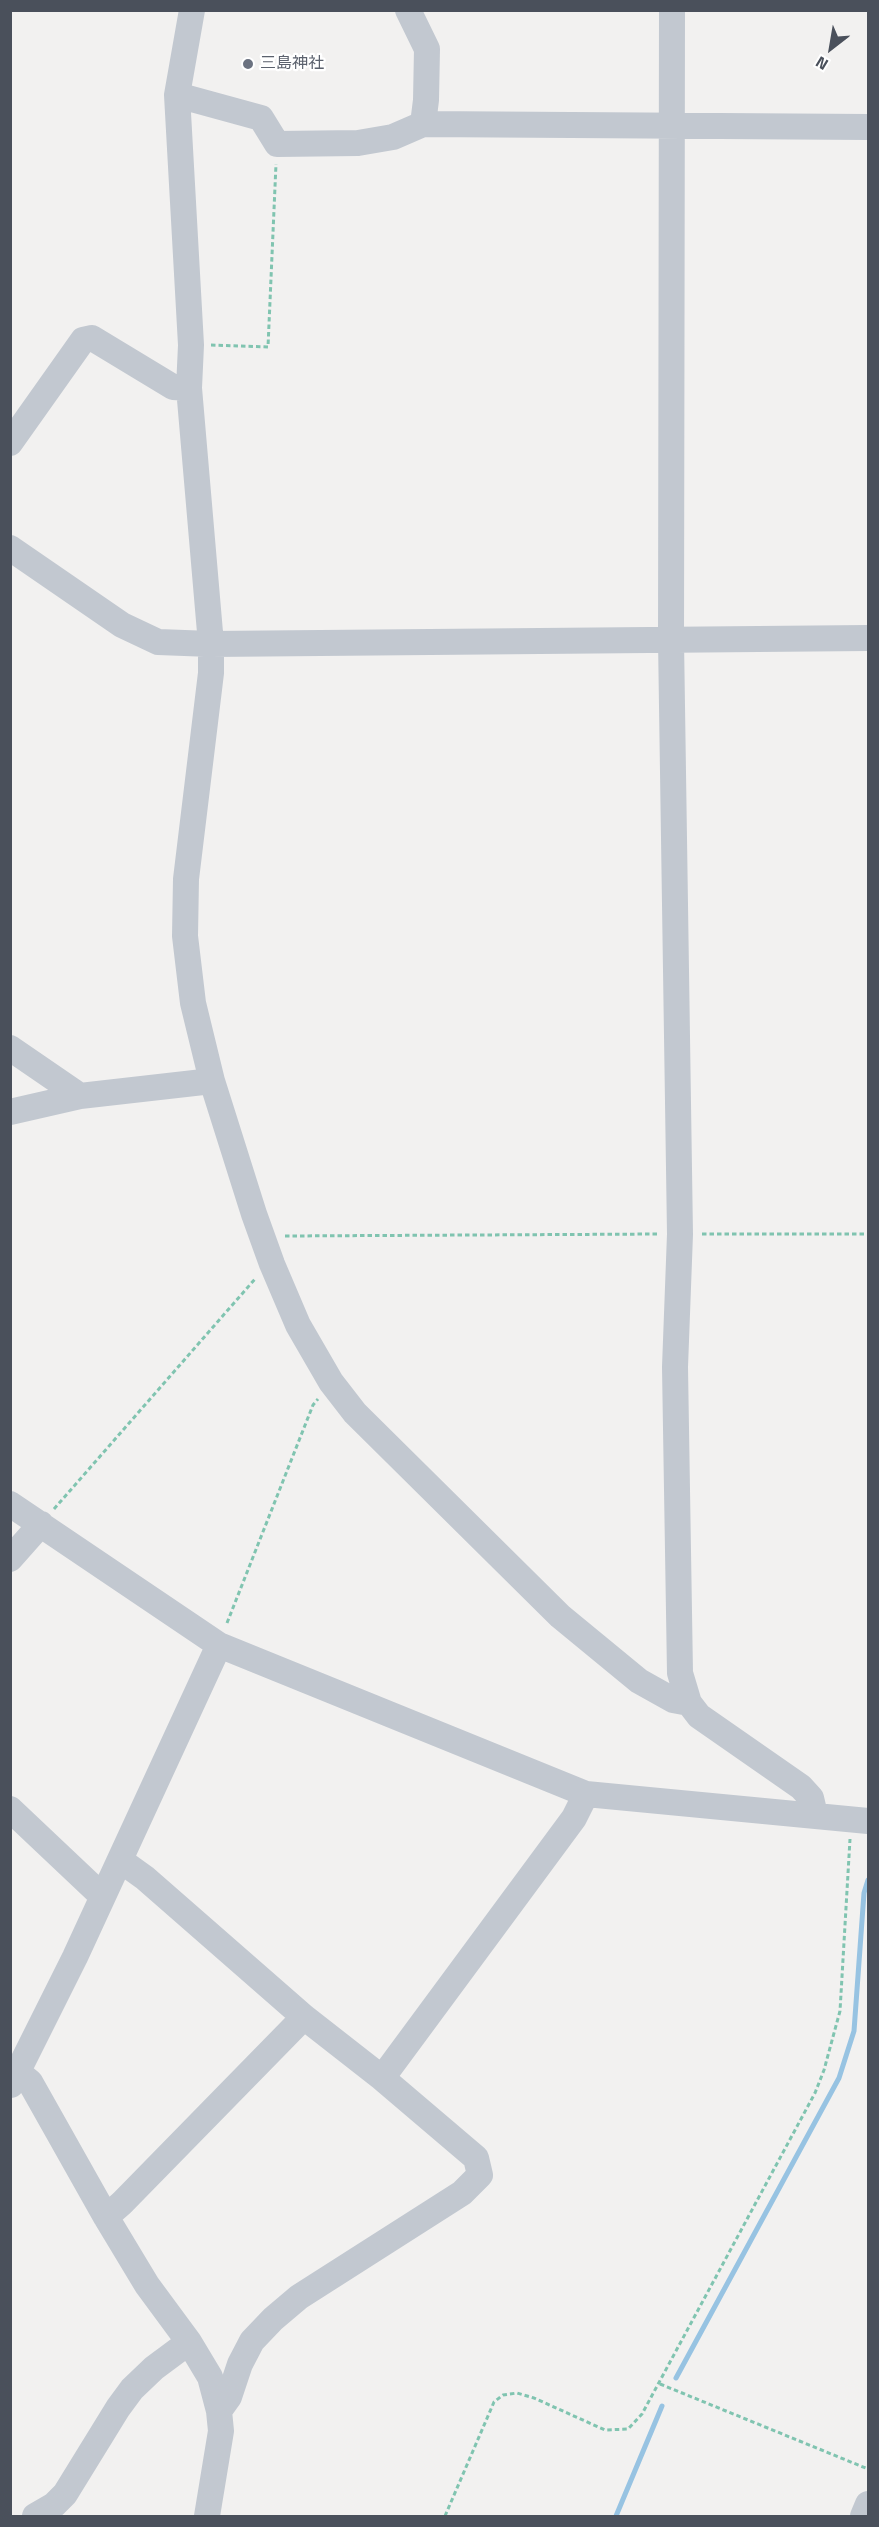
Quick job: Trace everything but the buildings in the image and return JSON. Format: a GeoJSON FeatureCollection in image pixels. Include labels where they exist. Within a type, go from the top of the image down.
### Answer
{"type":"FeatureCollection","features":[{"type":"Feature","properties":{"kind":"street"},"geometry":{"type":"LineString","coordinates":[[192,10],[177,96],[191,345],[189,388],[212,644],[211,673],[186,879],[185,936],[193,1003],[212,1081],[272,1264],[298,1325],[331,1382],[355,1413],[560,1616],[639,1681],[673,1700],[689,1703]]}},
{"type":"Feature","properties":{"kind":"street"},"geometry":{"type":"LineString","coordinates":[[408,10],[427,49],[423,124]]}},
{"type":"Feature","properties":{"kind":"street"},"geometry":{"type":"LineString","coordinates":[[672,10],[671,640],[680,1234],[675,1367],[680,1673],[689,1703],[699,1716],[801,1787],[811,1798],[815,1815]]}},
{"type":"Feature","properties":{"kind":"street"},"geometry":{"type":"LineString","coordinates":[[177,96],[261,118],[277,144],[358,143],[393,137],[423,124],[868,127]]}},
{"type":"Feature","properties":{"kind":"street"},"geometry":{"type":"LineString","coordinates":[[10,442],[83,340],[92,338],[173,387],[189,388]]}},
{"type":"Feature","properties":{"kind":"street"},"geometry":{"type":"LineString","coordinates":[[10,548],[132,631],[158,642],[212,644],[868,638]]}},
{"type":"Feature","properties":{"kind":"street"},"geometry":{"type":"LineString","coordinates":[[10,1048],[80,1096]]}},
{"type":"Feature","properties":{"kind":"street"},"geometry":{"type":"LineString","coordinates":[[10,1112],[80,1096],[212,1081]]}},
{"type":"Feature","properties":{"kind":"street"},"geometry":{"type":"LineString","coordinates":[[10,1504],[219,1645],[586,1794],[860,1820]]}},
{"type":"Feature","properties":{"kind":"street"},"geometry":{"type":"LineString","coordinates":[[10,1559],[41,1524]]}},
{"type":"Feature","properties":{"kind":"street"},"geometry":{"type":"LineString","coordinates":[[207,2517],[221,2431],[219,2411],[210,2377],[189,2342],[147,2285],[105,2217],[30,2082],[13,2076],[75,1957],[101,1895],[120,1860],[219,1645]]}},
{"type":"Feature","properties":{"kind":"street"},"geometry":{"type":"LineString","coordinates":[[382,2078],[574,1818],[586,1794]]}},
{"type":"Feature","properties":{"kind":"street"},"geometry":{"type":"LineString","coordinates":[[10,1809],[101,1895]]}},
{"type":"Feature","properties":{"kind":"street"},"geometry":{"type":"LineString","coordinates":[[120,1860],[145,1878],[304,2017],[382,2078],[476,2158],[480,2175],[462,2193],[299,2297],[273,2319],[252,2341],[240,2364],[229,2397],[219,2411]]}},
{"type":"Feature","properties":{"kind":"street"},"geometry":{"type":"LineString","coordinates":[[105,2217],[122,2203],[304,2017]]}},
{"type":"Feature","properties":{"kind":"street"},"geometry":{"type":"LineString","coordinates":[[35,2517],[54,2505],[65,2494],[118,2408],[132,2390],[154,2368],[189,2342]]}},
{"type":"Feature","properties":{"kind":"street"},"geometry":{"type":"LineString","coordinates":[[863,2517],[868,2504]]}},
{"type":"Feature","properties":{"kind":"path"},"geometry":{"type":"LineString","coordinates":[[191,345],[268,347],[277,144]]}},
{"type":"Feature","properties":{"kind":"path"},"geometry":{"type":"LineString","coordinates":[[263,1240],[285,1236],[868,1234]]}},
{"type":"Feature","properties":{"kind":"path"},"geometry":{"type":"LineString","coordinates":[[41,1524],[246,1286],[272,1264]]}},
{"type":"Feature","properties":{"kind":"path"},"geometry":{"type":"LineString","coordinates":[[219,1645],[314,1405],[331,1382]]}},
{"type":"Feature","properties":{"kind":"path"},"geometry":{"type":"LineString","coordinates":[[445,2517],[494,2402],[503,2395],[518,2393],[534,2397],[605,2430],[619,2430],[628,2429],[635,2423],[660,2384],[672,2355],[815,2094],[824,2070],[840,2011],[860,1820]]}},
{"type":"Feature","properties":{"kind":"path"},"geometry":{"type":"LineString","coordinates":[[660,2384],[868,2469]]}},
{"type":"Feature","properties":{"kind":"waterway"},"geometry":{"type":"LineString","coordinates":[[676,2378],[839,2078],[854,2031],[864,1893],[868,1880]]}},
{"type":"Feature","properties":{"kind":"waterway"},"geometry":{"type":"LineString","coordinates":[[616,2516],[662,2406]]}},
{"type":"Feature","properties":{"kind":"place","name":"三島神社"},"geometry":{"type":"Point","coordinates":[248,64]}}]}
